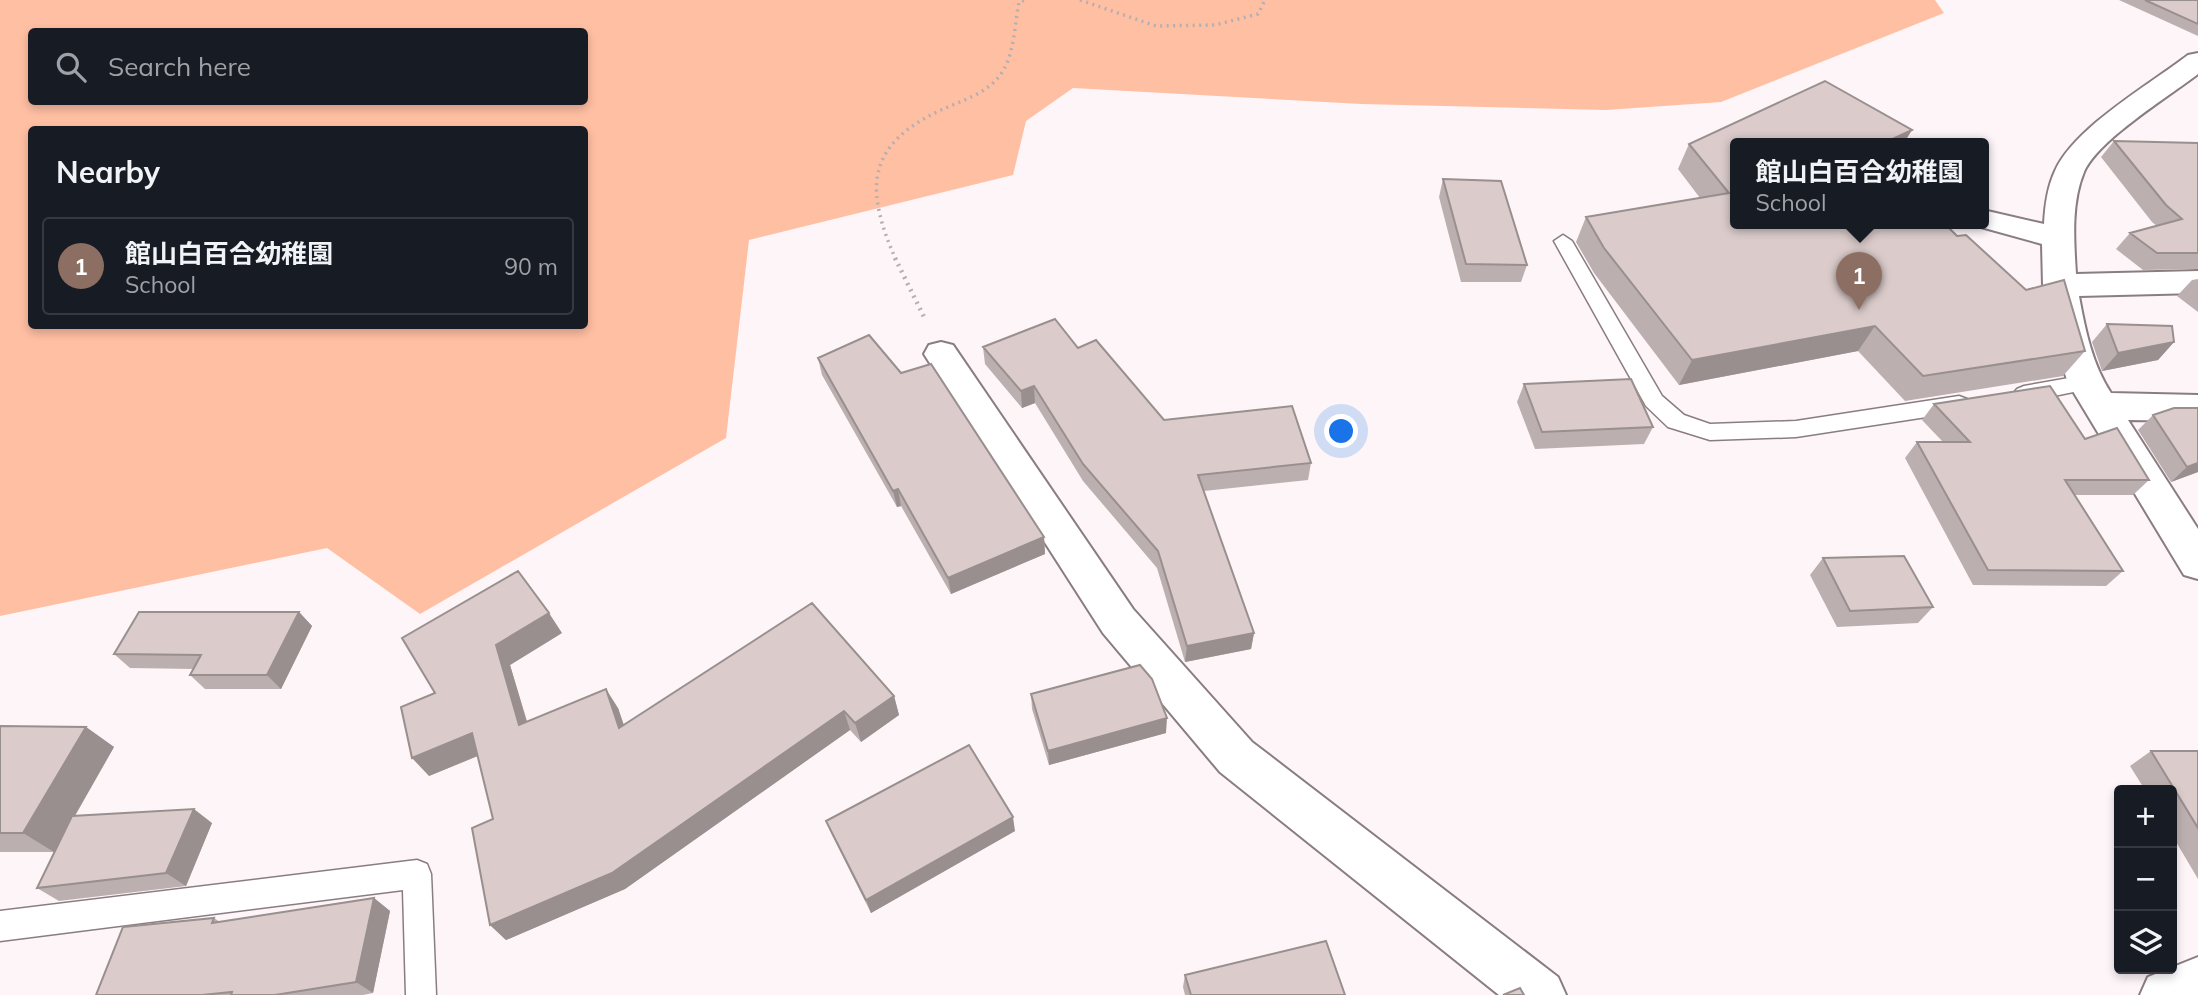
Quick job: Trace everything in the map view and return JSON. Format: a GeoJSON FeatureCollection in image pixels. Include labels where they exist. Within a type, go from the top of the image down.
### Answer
{"type":"FeatureCollection","features":[{"type":"Feature","properties":{"kind":"street"},"geometry":{"type":"LineString","coordinates":[[2198,61],[2090,142],[2070,170],[2058,237],[2060,285],[2068,330],[2093,395],[2198,563]]}},
{"type":"Feature","properties":{"kind":"street"},"geometry":{"type":"LineString","coordinates":[[1989,221],[2058,237]]}},
{"type":"Feature","properties":{"kind":"street"},"geometry":{"type":"LineString","coordinates":[[2060,285],[2198,282]]}},
{"type":"Feature","properties":{"kind":"street"},"geometry":{"type":"LineString","coordinates":[[941,354],[1118,621],[1236,757],[1540,995]]}},
{"type":"Feature","properties":{"kind":"street"},"geometry":{"type":"LineString","coordinates":[[2093,395],[2198,408]]}},
{"type":"Feature","properties":{"kind":"street"},"geometry":{"type":"LineString","coordinates":[[2166,995],[2198,982]]}},
{"type":"Feature","properties":{"kind":"lane"},"geometry":{"type":"LineString","coordinates":[[1563,240],[1654,401],[1676,421],[1710,432],[1796,429],[1978,401]]}},
{"type":"Feature","properties":{"kind":"lane"},"geometry":{"type":"LineString","coordinates":[[2005,397],[2093,395]]}},
{"type":"Feature","properties":{"kind":"lane"},"geometry":{"type":"LineString","coordinates":[[0,926],[417,874],[421,995]]}},
{"type":"Feature","properties":{"kind":"path"},"geometry":{"type":"LineString","coordinates":[[941,354],[878,220],[874,183],[885,152],[908,127],[997,79],[1007,57],[1019,2],[1025,0]]}},
{"type":"Feature","properties":{"kind":"path"},"geometry":{"type":"LineString","coordinates":[[1080,0],[1156,26],[1215,25],[1258,14],[1265,0]]}},
{"type":"Feature","properties":{"kind":"shaded area"},"geometry":{"type":"Polygon","coordinates":[[[0,0],[1935,0],[1944,13],[1721,102],[1606,110],[1362,104],[1073,88],[1026,121],[1013,175],[749,240],[726,438],[420,614],[327,548],[0,616],[0,0]]]}},
{"type":"Feature","properties":{"kind":"building"},"geometry":{"type":"Polygon","coordinates":[[[2145,0],[2198,0],[2198,24],[2145,0]]]}},
{"type":"Feature","properties":{"kind":"building"},"geometry":{"type":"Polygon","coordinates":[[[1825,81],[1912,130],[1894,138],[1730,138],[1730,229],[1950,229],[1957,236],[1966,235],[2026,290],[2064,280],[2085,351],[1923,376],[1875,326],[1692,360],[1604,248],[1586,217],[1729,193],[1689,144],[1825,81]]]}},
{"type":"Feature","properties":{"kind":"building"},"geometry":{"type":"Polygon","coordinates":[[[2114,141],[2198,143],[2198,253],[2157,253],[2130,233],[2182,219],[2166,205],[2114,141]]]}},
{"type":"Feature","properties":{"kind":"building"},"geometry":{"type":"Polygon","coordinates":[[[1443,179],[1501,181],[1527,265],[1466,264],[1443,179]]]}},
{"type":"Feature","properties":{"kind":"building"},"geometry":{"type":"Polygon","coordinates":[[[1055,319],[1078,348],[1096,340],[1164,420],[1292,406],[1311,463],[1198,475],[1254,633],[1187,646],[1158,551],[1083,464],[1034,386],[1021,391],[983,347],[1055,319]]]}},
{"type":"Feature","properties":{"kind":"building"},"geometry":{"type":"Polygon","coordinates":[[[2107,324],[2172,326],[2174,342],[2118,353],[2107,324]]]}},
{"type":"Feature","properties":{"kind":"building"},"geometry":{"type":"Polygon","coordinates":[[[869,335],[901,373],[931,364],[1044,537],[948,578],[898,489],[893,491],[818,358],[869,335]]]}},
{"type":"Feature","properties":{"kind":"building"},"geometry":{"type":"Polygon","coordinates":[[[1631,379],[1653,427],[1542,432],[1524,384],[1631,379]]]}},
{"type":"Feature","properties":{"kind":"building"},"geometry":{"type":"Polygon","coordinates":[[[2050,386],[2085,439],[2117,428],[2149,480],[2065,480],[2123,571],[1988,570],[1917,442],[1970,442],[1934,404],[2050,386]]]}},
{"type":"Feature","properties":{"kind":"building"},"geometry":{"type":"Polygon","coordinates":[[[2174,408],[2198,408],[2198,463],[2187,467],[2153,415],[2174,408]]]}},
{"type":"Feature","properties":{"kind":"building"},"geometry":{"type":"Polygon","coordinates":[[[1904,556],[1933,607],[1850,611],[1823,558],[1904,556]]]}},
{"type":"Feature","properties":{"kind":"building"},"geometry":{"type":"Polygon","coordinates":[[[518,571],[549,613],[496,645],[519,725],[606,689],[619,728],[812,603],[894,696],[855,723],[844,711],[612,873],[490,925],[472,828],[493,819],[472,733],[412,758],[401,707],[435,693],[402,638],[518,571]]]}},
{"type":"Feature","properties":{"kind":"building"},"geometry":{"type":"Polygon","coordinates":[[[139,612],[299,612],[267,675],[190,675],[201,655],[114,654],[139,612]]]}},
{"type":"Feature","properties":{"kind":"building"},"geometry":{"type":"Polygon","coordinates":[[[1140,665],[1152,679],[1167,718],[1048,751],[1031,694],[1140,665]]]}},
{"type":"Feature","properties":{"kind":"building"},"geometry":{"type":"Polygon","coordinates":[[[0,726],[86,727],[23,833],[0,833],[0,726]]]}},
{"type":"Feature","properties":{"kind":"building"},"geometry":{"type":"Polygon","coordinates":[[[969,745],[1013,817],[866,900],[826,821],[969,745]]]}},
{"type":"Feature","properties":{"kind":"building"},"geometry":{"type":"Polygon","coordinates":[[[2151,751],[2198,751],[2198,828],[2177,794],[2177,785],[2172,785],[2151,751]]]}},
{"type":"Feature","properties":{"kind":"building"},"geometry":{"type":"Polygon","coordinates":[[[194,809],[166,873],[37,888],[72,816],[194,809]]]}},
{"type":"Feature","properties":{"kind":"building"},"geometry":{"type":"Polygon","coordinates":[[[374,898],[356,982],[275,995],[231,995],[232,992],[202,995],[96,995],[123,927],[214,918],[212,923],[374,898]]]}},
{"type":"Feature","properties":{"kind":"building"},"geometry":{"type":"Polygon","coordinates":[[[1326,941],[1345,995],[1191,995],[1185,975],[1326,941]]]}},
{"type":"Feature","properties":{"kind":"building"},"geometry":{"type":"Polygon","coordinates":[[[1520,988],[1524,995],[1503,995],[1520,988]]]}},
{"type":"Feature","properties":{"kind":"place","name":"館山白百合幼稚園"},"geometry":{"type":"Point","coordinates":[1859,310]}}]}
